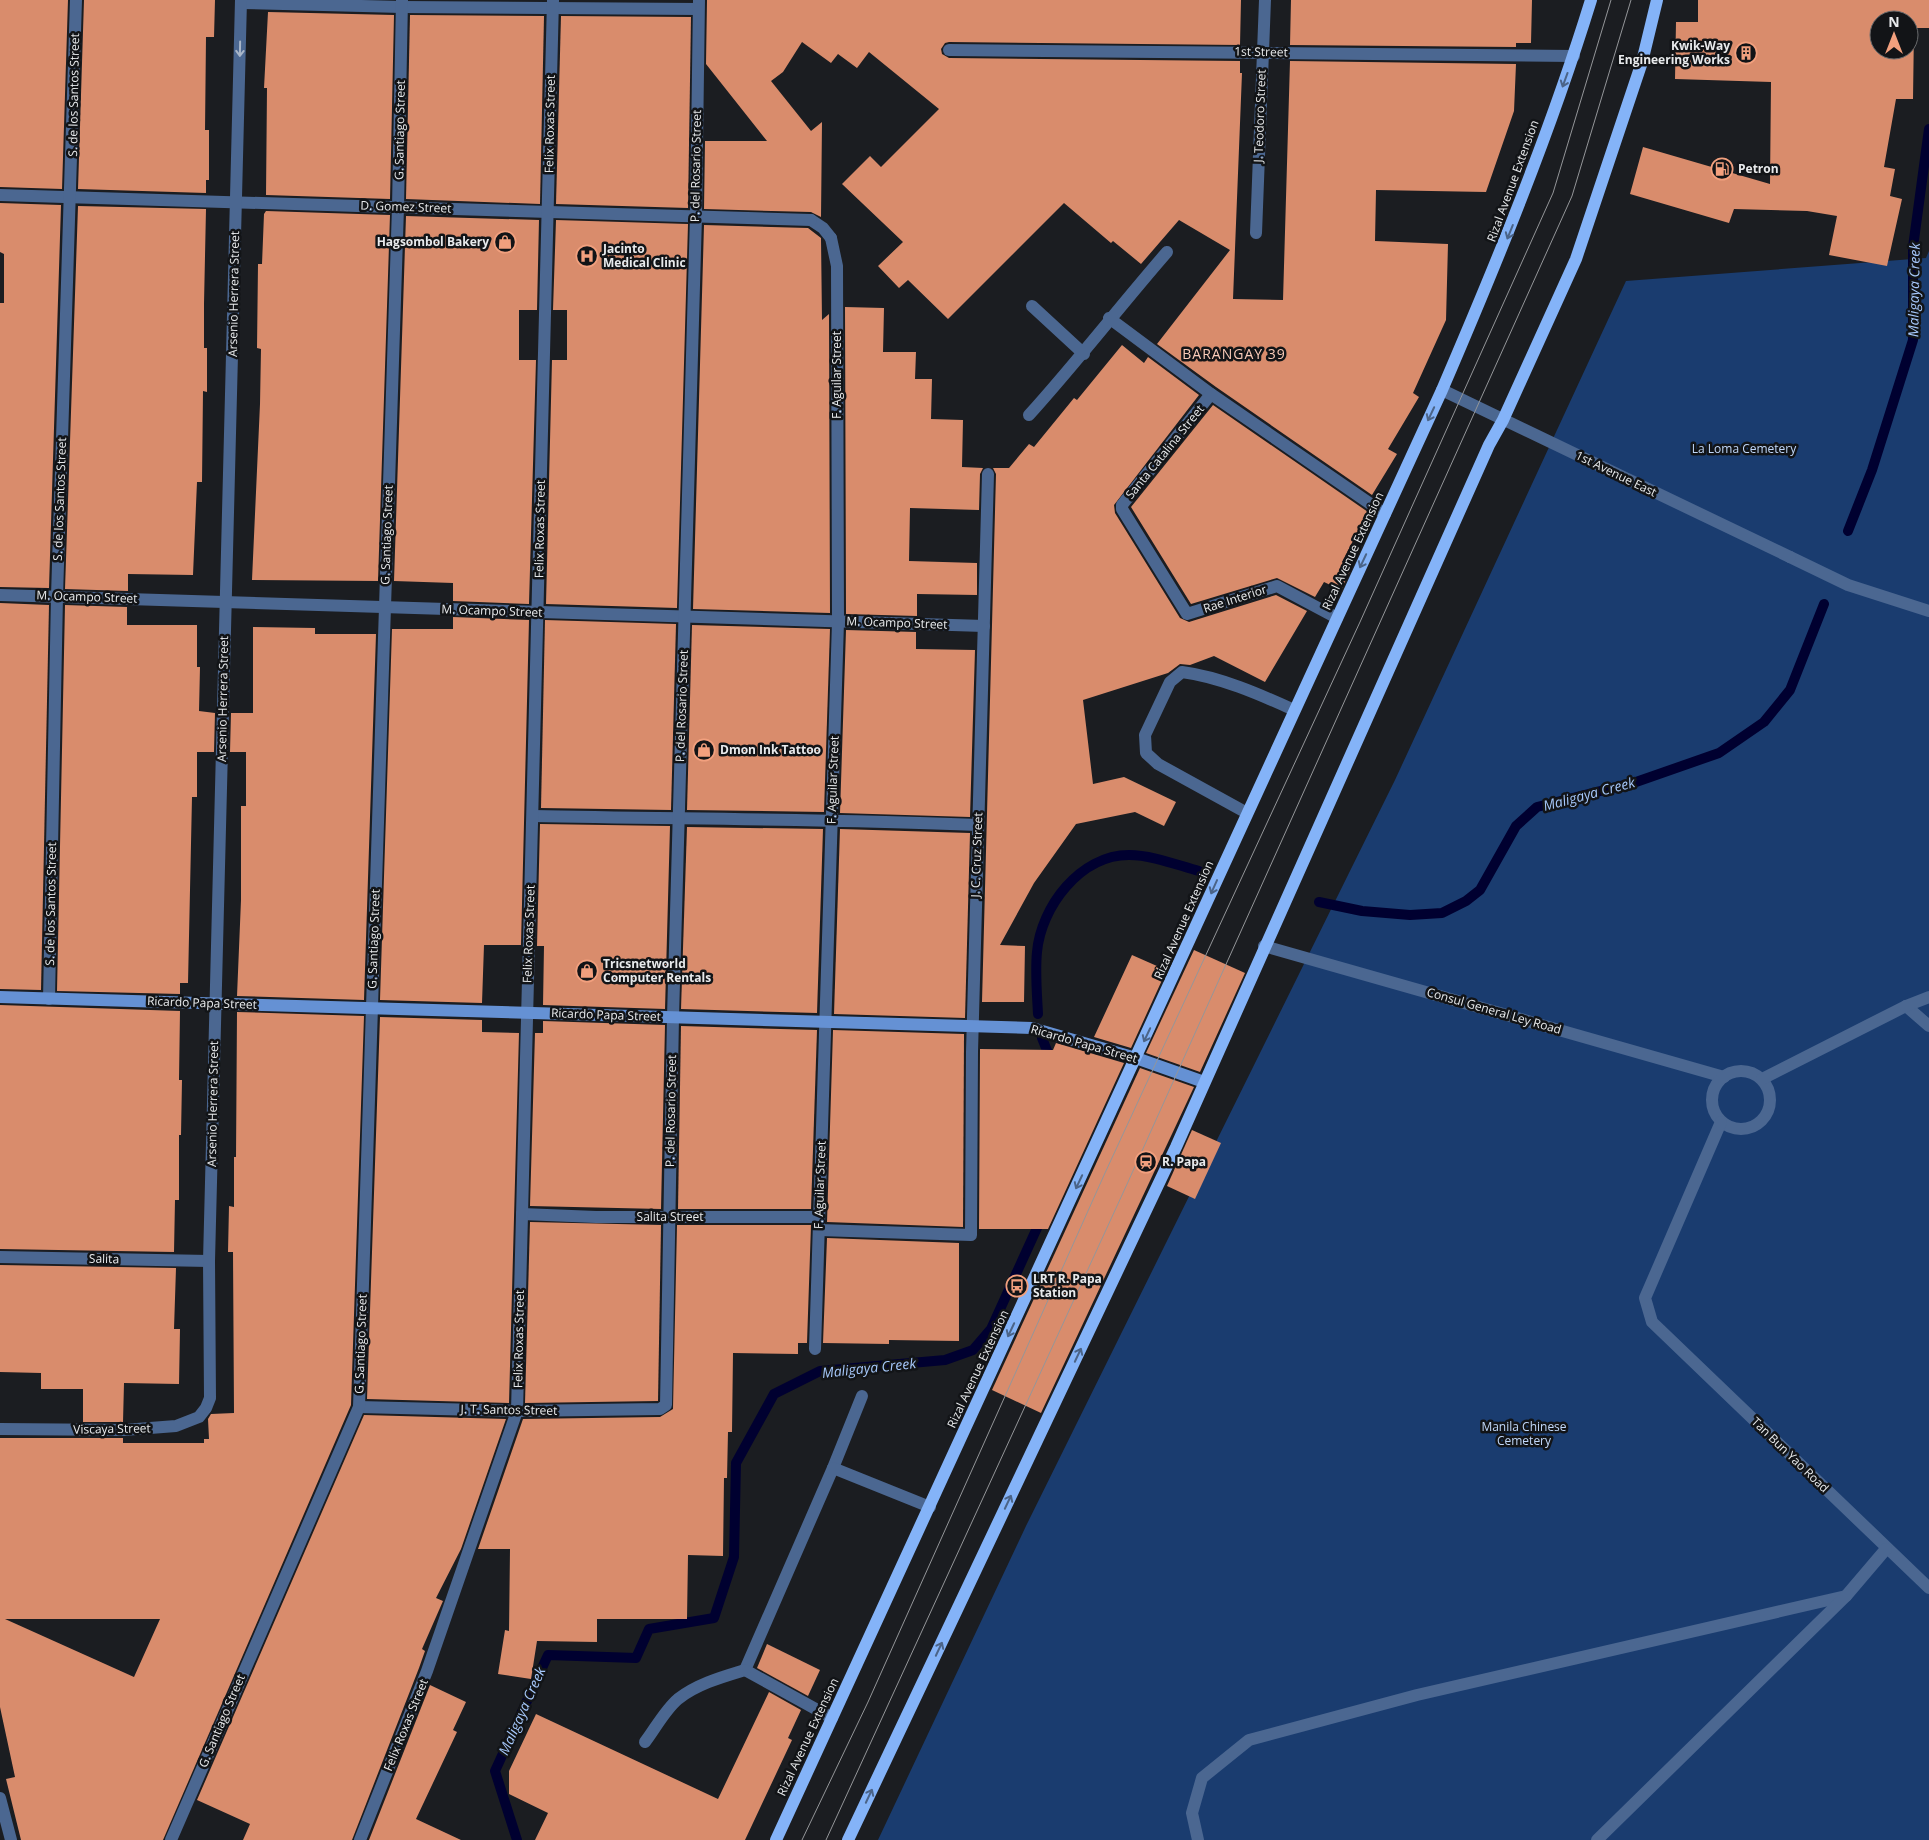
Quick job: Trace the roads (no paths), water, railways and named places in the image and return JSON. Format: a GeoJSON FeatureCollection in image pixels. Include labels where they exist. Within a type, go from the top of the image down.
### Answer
{"type":"FeatureCollection","features":[{"type":"Feature","properties":{"kind":"main road","name":"Rizal Avenue Extension"},"geometry":{"type":"LineString","coordinates":[[776,1840],[1442,390],[1511,230],[1574,56],[1591,0]]}},
{"type":"Feature","properties":{"kind":"main road"},"geometry":{"type":"LineString","coordinates":[[848,1840],[1176,1147],[1489,445],[1503,420],[1576,259],[1642,62],[1657,0]]}},
{"type":"Feature","properties":{"kind":"street","name":"S. de los Santos Street"},"geometry":{"type":"LineString","coordinates":[[49,999],[57,596],[76,0]]}},
{"type":"Feature","properties":{"kind":"street","name":"J. Teodoro Street"},"geometry":{"type":"LineString","coordinates":[[1256,233],[1265,0]]}},
{"type":"Feature","properties":{"kind":"street"},"geometry":{"type":"LineString","coordinates":[[241,1],[699,4]]}},
{"type":"Feature","properties":{"kind":"street","name":"Arsenio Herrera Street"},"geometry":{"type":"LineString","coordinates":[[210,1398],[209,1261],[241,1]]}},
{"type":"Feature","properties":{"kind":"street","name":"G. Santiago Street"},"geometry":{"type":"LineString","coordinates":[[171,1840],[359,1407],[398,207],[402,3]]}},
{"type":"Feature","properties":{"kind":"street","name":"Felix Roxas Street"},"geometry":{"type":"LineString","coordinates":[[360,1840],[427,1672],[517,1411],[553,4]]}},
{"type":"Feature","properties":{"kind":"street","name":"P. del Rosario Street"},"geometry":{"type":"LineString","coordinates":[[660,1409],[666,1405],[667,1397],[673,1017],[696,216],[699,4]]}},
{"type":"Feature","properties":{"kind":"street","name":"1st Street"},"geometry":{"type":"LineString","coordinates":[[949,50],[1574,56]]}},
{"type":"Feature","properties":{"kind":"street","name":"D. Gomez Street"},"geometry":{"type":"LineString","coordinates":[[0,195],[811,220]]}},
{"type":"Feature","properties":{"kind":"street","name":"F. Aguilar Street"},"geometry":{"type":"LineString","coordinates":[[811,220],[823,228],[831,238],[837,266],[838,622],[815,1349]]}},
{"type":"Feature","properties":{"kind":"street"},"geometry":{"type":"LineString","coordinates":[[1029,415],[1084,354],[1109,318],[1166,252]]}},
{"type":"Feature","properties":{"kind":"street"},"geometry":{"type":"LineString","coordinates":[[1032,306],[1084,354]]}},
{"type":"Feature","properties":{"kind":"street"},"geometry":{"type":"LineString","coordinates":[[1109,318],[1211,394]]}},
{"type":"Feature","properties":{"kind":"street","name":"1st Avenue East"},"geometry":{"type":"LineString","coordinates":[[1442,390],[1848,585],[1929,611]]}},
{"type":"Feature","properties":{"kind":"street","name":"Santa Catalina Street"},"geometry":{"type":"LineString","coordinates":[[1186,613],[1121,507],[1211,394],[1385,514]]}},
{"type":"Feature","properties":{"kind":"street","name":"J. C. Cruz Street"},"geometry":{"type":"LineString","coordinates":[[971,1235],[973,1026],[988,474]]}},
{"type":"Feature","properties":{"kind":"street","name":"Rae Interior"},"geometry":{"type":"LineString","coordinates":[[1186,613],[1277,586],[1337,618]]}},
{"type":"Feature","properties":{"kind":"street","name":"M. Ocampo Street"},"geometry":{"type":"LineString","coordinates":[[0,595],[984,626]]}},
{"type":"Feature","properties":{"kind":"street"},"geometry":{"type":"LineString","coordinates":[[1247,813],[1158,764],[1146,753],[1145,735],[1170,682],[1182,672],[1201,675],[1271,699],[1294,710]]}},
{"type":"Feature","properties":{"kind":"street"},"geometry":{"type":"LineString","coordinates":[[533,816],[678,819],[832,819],[978,825]]}},
{"type":"Feature","properties":{"kind":"street","name":"Consul General Ley Road"},"geometry":{"type":"LineString","coordinates":[[1264,946],[1724,1077]]}},
{"type":"Feature","properties":{"kind":"street","name":"Ricardo Papa Street"},"geometry":{"type":"LineString","coordinates":[[0,997],[1032,1028],[1136,1058],[1204,1082]]}},
{"type":"Feature","properties":{"kind":"street"},"geometry":{"type":"LineString","coordinates":[[1762,1079],[1906,1006],[1929,997]]}},
{"type":"Feature","properties":{"kind":"street"},"geometry":{"type":"LineString","coordinates":[[1906,1006],[1929,1026]]}},
{"type":"Feature","properties":{"kind":"street"},"geometry":{"type":"LineString","coordinates":[[1744,1071],[1762,1079],[1771,1097],[1766,1117],[1759,1124],[1740,1130],[1721,1122],[1712,1104],[1712,1094],[1716,1084],[1733,1072],[1744,1071]]}},
{"type":"Feature","properties":{"kind":"street","name":"Tan Bun Yao Road"},"geometry":{"type":"LineString","coordinates":[[1721,1122],[1645,1298],[1652,1322],[1929,1588]]}},
{"type":"Feature","properties":{"kind":"street","name":"Salita Street"},"geometry":{"type":"LineString","coordinates":[[522,1214],[596,1217],[669,1216],[819,1223],[971,1235]]}},
{"type":"Feature","properties":{"kind":"street","name":"Salita"},"geometry":{"type":"LineString","coordinates":[[0,1257],[209,1261]]}},
{"type":"Feature","properties":{"kind":"street"},"geometry":{"type":"LineString","coordinates":[[745,1670],[834,1468],[862,1396]]}},
{"type":"Feature","properties":{"kind":"street","name":"Viscaya Street"},"geometry":{"type":"LineString","coordinates":[[0,1429],[124,1430],[176,1426],[188,1423],[199,1417],[206,1408],[210,1398]]}},
{"type":"Feature","properties":{"kind":"street","name":"J. T. Santos Street"},"geometry":{"type":"LineString","coordinates":[[359,1407],[517,1411],[660,1409]]}},
{"type":"Feature","properties":{"kind":"street"},"geometry":{"type":"LineString","coordinates":[[834,1468],[930,1507]]}},
{"type":"Feature","properties":{"kind":"street"},"geometry":{"type":"LineString","coordinates":[[1597,1840],[1846,1596],[1886,1548]]}},
{"type":"Feature","properties":{"kind":"street"},"geometry":{"type":"LineString","coordinates":[[1198,1840],[1192,1813],[1202,1778],[1249,1740],[1417,1695],[1846,1596]]}},
{"type":"Feature","properties":{"kind":"street"},"geometry":{"type":"LineString","coordinates":[[645,1742],[676,1700],[719,1678],[745,1670],[832,1718]]}},
{"type":"Feature","properties":{"kind":"street"},"geometry":{"type":"LineString","coordinates":[[0,1798],[11,1840]]}},
{"type":"Feature","properties":{"kind":"waterway","name":"Maligaya Creek"},"geometry":{"type":"LineString","coordinates":[[1848,531],[1872,470],[1913,340],[1913,247],[1929,129]]}},
{"type":"Feature","properties":{"kind":"waterway","name":"Maligaya Creek"},"geometry":{"type":"LineString","coordinates":[[1319,902],[1362,911],[1410,915],[1442,913],[1466,901],[1480,890],[1516,826],[1537,807],[1636,782],[1719,753],[1764,722],[1790,690],[1824,604]]}},
{"type":"Feature","properties":{"kind":"waterway","name":"Maligaya Creek"},"geometry":{"type":"LineString","coordinates":[[1038,1014],[1036,967],[1040,935],[1046,918],[1055,902],[1079,874],[1111,857],[1129,855],[1155,858],[1199,871]]}},
{"type":"Feature","properties":{"kind":"waterway","name":"Maligaya Creek"},"geometry":{"type":"LineString","coordinates":[[1042,1038],[1052,1063]]}},
{"type":"Feature","properties":{"kind":"waterway","name":"Maligaya Creek"},"geometry":{"type":"LineString","coordinates":[[517,1840],[495,1771],[548,1655],[636,1658],[649,1629],[714,1618],[734,1557],[736,1463],[774,1394],[820,1371],[945,1360],[973,1350],[991,1329],[1042,1217]]}},
{"type":"Feature","properties":{"kind":"tram line"},"geometry":{"type":"LineString","coordinates":[[802,1840],[868,1702],[1105,1173],[1360,622],[1553,193],[1611,0]]}},
{"type":"Feature","properties":{"kind":"tram line"},"geometry":{"type":"LineString","coordinates":[[826,1840],[1128,1182],[1572,196],[1631,0]]}},
{"type":"Feature","properties":{"kind":"place","name":"Kwik-Way Engineering Works"},"geometry":{"type":"Point","coordinates":[1746,53]}},
{"type":"Feature","properties":{"kind":"place","name":"Petron"},"geometry":{"type":"Point","coordinates":[1722,169]}},
{"type":"Feature","properties":{"kind":"place","name":"Hagsombol Bakery"},"geometry":{"type":"Point","coordinates":[505,242]}},
{"type":"Feature","properties":{"kind":"place","name":"Jacinto Medical Clinic"},"geometry":{"type":"Point","coordinates":[587,256]}},
{"type":"Feature","properties":{"kind":"place","name":"Dmon Ink Tattoo"},"geometry":{"type":"Point","coordinates":[704,750]}},
{"type":"Feature","properties":{"kind":"place","name":"Tricsnetworld Computer Rentals"},"geometry":{"type":"Point","coordinates":[587,971]}},
{"type":"Feature","properties":{"kind":"place","name":"R. Papa"},"geometry":{"type":"Point","coordinates":[1146,1162]}},
{"type":"Feature","properties":{"kind":"place","name":"LRT R. Papa Station"},"geometry":{"type":"Point","coordinates":[1017,1286]}},
{"type":"Feature","properties":{"kind":"district","name":"BARANGAY 39"},"geometry":{"type":"Point","coordinates":[1234,354]}},
{"type":"Feature","properties":{"kind":"park label","name":"La Loma Cemetery"},"geometry":{"type":"Point","coordinates":[1744,449]}},
{"type":"Feature","properties":{"kind":"park label","name":"Manila Chinese Cemetery"},"geometry":{"type":"Point","coordinates":[1524,1434]}}]}
